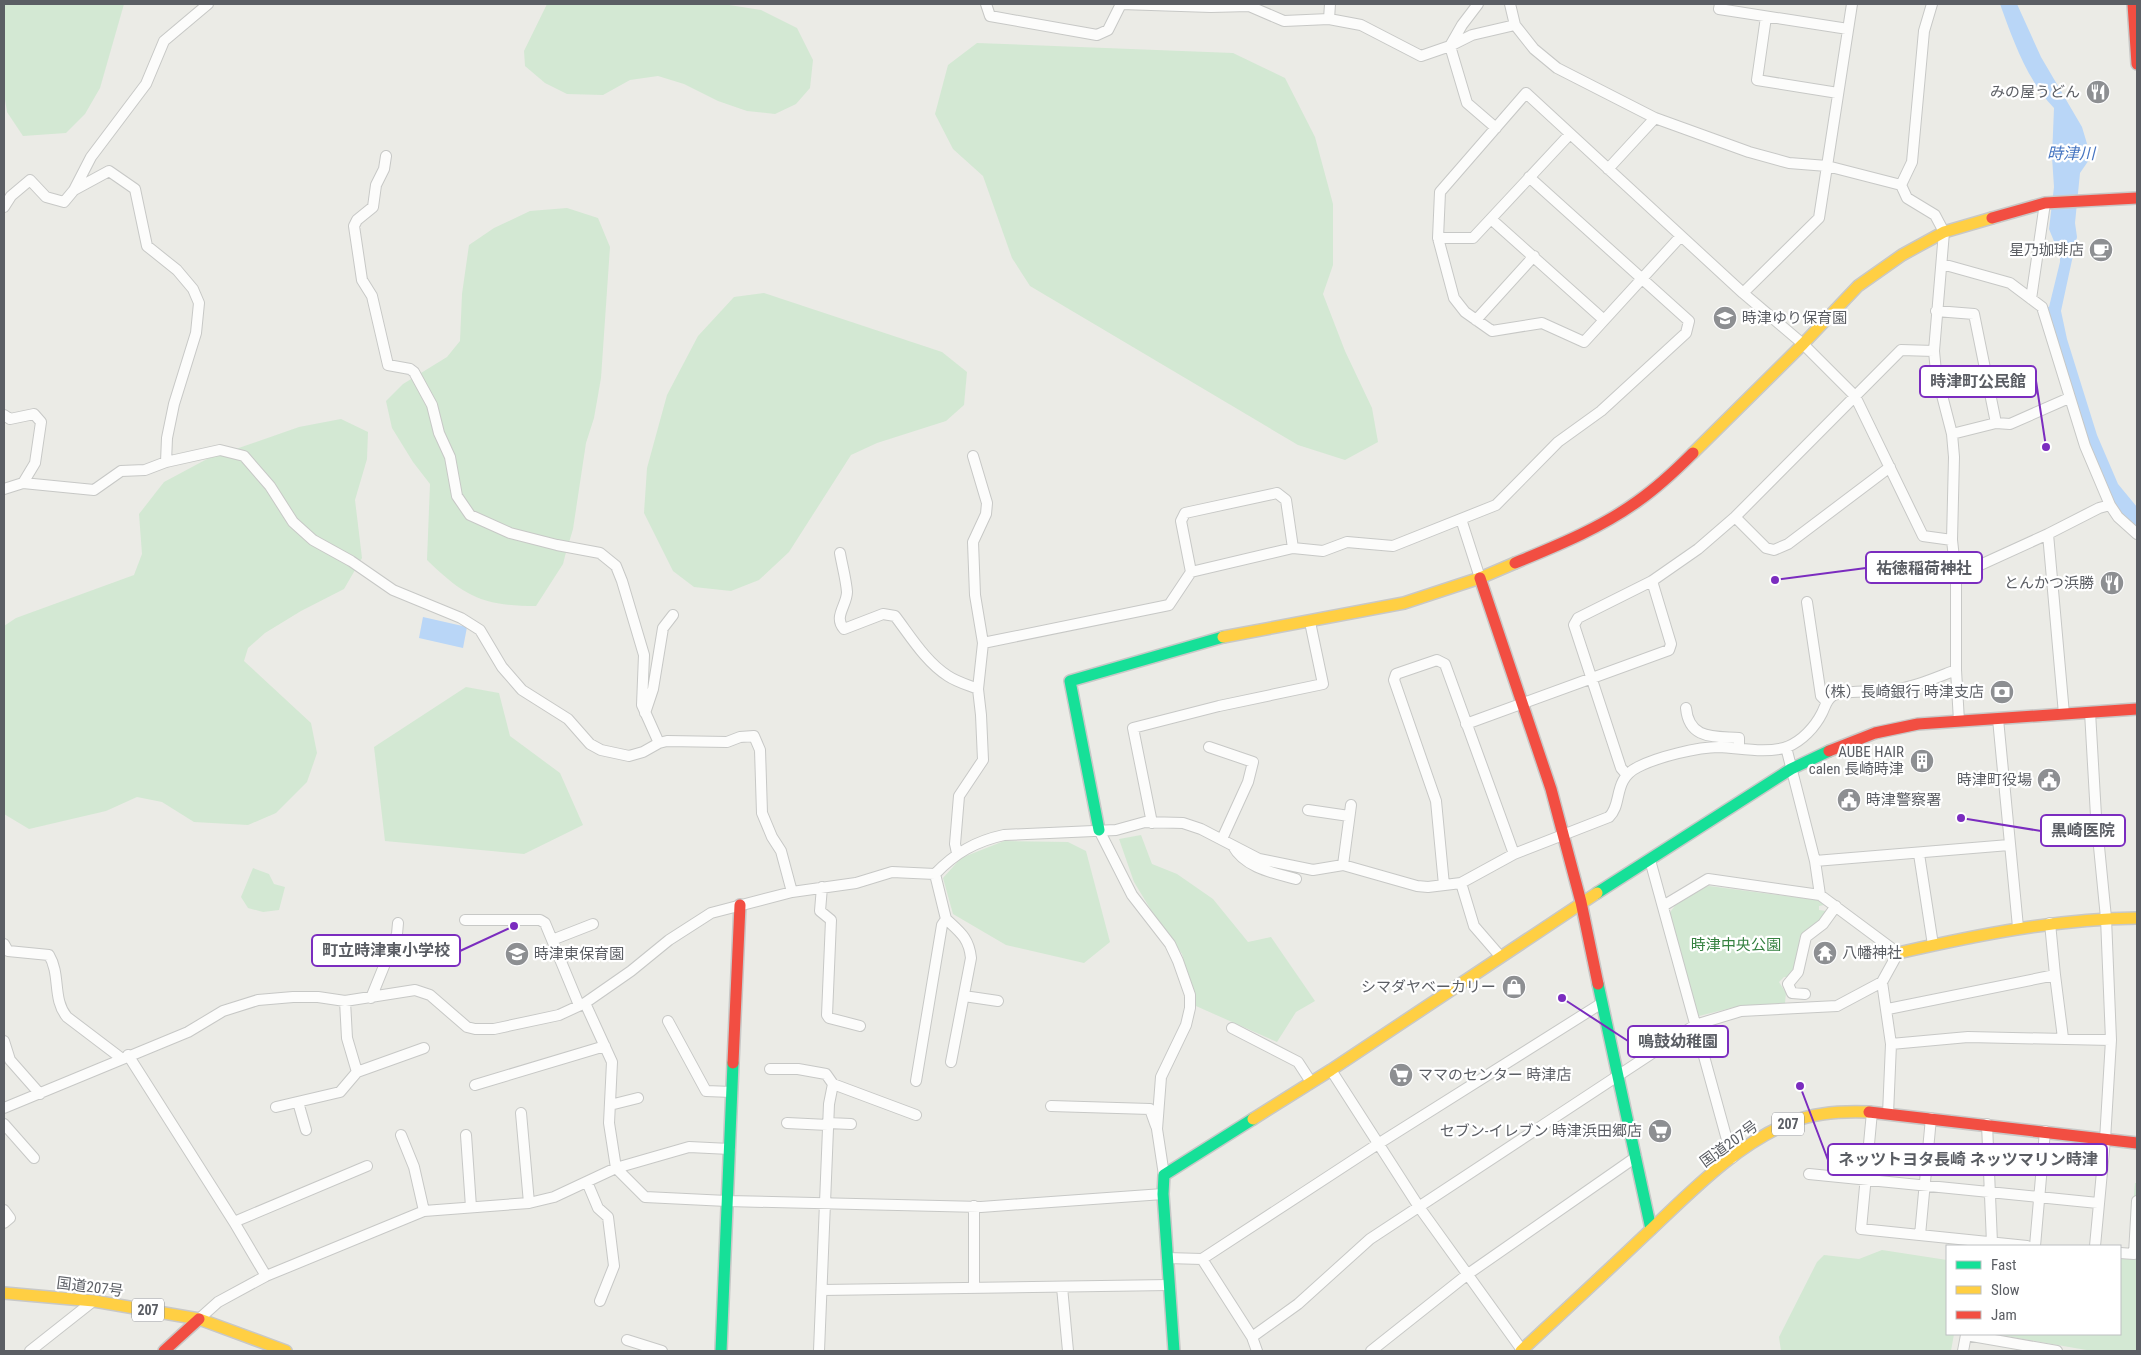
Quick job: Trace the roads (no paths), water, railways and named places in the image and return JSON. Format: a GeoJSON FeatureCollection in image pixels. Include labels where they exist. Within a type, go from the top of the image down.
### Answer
{"type":"FeatureCollection","features":[{"type":"Feature","properties":{"kind":"main road"},"geometry":{"type":"LineString","coordinates":[[2133,4],[2137,64]]}},
{"type":"Feature","properties":{"kind":"main road"},"geometry":{"type":"LineString","coordinates":[[1099,830],[1070,681],[1222,637],[1404,603],[1480,578],[1589,530],[1637,502],[1672,474],[1803,344],[1858,286],[1902,255],[1944,232],[2045,203],[2137,198]]}},
{"type":"Feature","properties":{"kind":"main road"},"geometry":{"type":"LineString","coordinates":[[1480,578],[1521,705],[1551,789],[1564,836],[1651,1229]]}},
{"type":"Feature","properties":{"kind":"main road"},"geometry":{"type":"LineString","coordinates":[[1174,1351],[1163,1194],[1164,1175],[1331,1070],[1580,902],[1650,860],[1791,769],[1834,748],[1875,733],[1918,724],[2137,709]]}},
{"type":"Feature","properties":{"kind":"main road"},"geometry":{"type":"LineString","coordinates":[[721,1351],[740,905]]}},
{"type":"Feature","properties":{"kind":"main road"},"geometry":{"type":"LineString","coordinates":[[1898,953],[2018,927],[2106,918],[2137,918]]}},
{"type":"Feature","properties":{"kind":"main road","name":"国道207号"},"geometry":{"type":"LineString","coordinates":[[1521,1351],[1710,1175],[1763,1136],[1795,1121],[1817,1114],[1844,1111],[1872,1112],[1988,1124],[2137,1143]]}},
{"type":"Feature","properties":{"kind":"main road","name":"国道207号"},"geometry":{"type":"LineString","coordinates":[[4,1293],[94,1301],[199,1319],[286,1351]]}},
{"type":"Feature","properties":{"kind":"main road"},"geometry":{"type":"LineString","coordinates":[[164,1351],[199,1319]]}},
{"type":"Feature","properties":{"kind":"street"},"geometry":{"type":"LineString","coordinates":[[4,207],[10,196],[30,180],[46,197],[64,202],[74,190],[91,157],[146,84],[164,40],[208,4]]}},
{"type":"Feature","properties":{"kind":"street"},"geometry":{"type":"LineString","coordinates":[[986,4],[990,16],[1097,35],[1108,30],[1121,4],[1211,7],[1249,6],[1284,21],[1329,19],[1360,25],[1421,56],[1450,46],[1472,35],[1515,25]]}},
{"type":"Feature","properties":{"kind":"street"},"geometry":{"type":"LineString","coordinates":[[1329,19],[1330,4]]}},
{"type":"Feature","properties":{"kind":"street"},"geometry":{"type":"LineString","coordinates":[[1478,4],[1462,25],[1450,46],[1467,103],[1496,128]]}},
{"type":"Feature","properties":{"kind":"street"},"geometry":{"type":"LineString","coordinates":[[1510,4],[1515,25],[1534,49],[1557,68],[1655,118],[1749,152],[1789,163],[1828,166],[1901,184]]}},
{"type":"Feature","properties":{"kind":"street"},"geometry":{"type":"LineString","coordinates":[[1720,4],[1719,9],[1848,29]]}},
{"type":"Feature","properties":{"kind":"street"},"geometry":{"type":"LineString","coordinates":[[1743,293],[1820,218],[1852,4]]}},
{"type":"Feature","properties":{"kind":"street"},"geometry":{"type":"LineString","coordinates":[[1932,4],[1924,31],[1912,162],[1901,184],[1907,198],[1935,216],[1944,232],[1934,351],[1936,372],[1952,434],[1954,457],[1952,540],[1956,576],[1956,670],[1960,721]]}},
{"type":"Feature","properties":{"kind":"street"},"geometry":{"type":"LineString","coordinates":[[1766,17],[1756,80],[1838,94]]}},
{"type":"Feature","properties":{"kind":"street"},"geometry":{"type":"LineString","coordinates":[[1681,236],[1584,342],[1542,323],[1492,331],[1465,312],[1454,298],[1438,238],[1440,192],[1526,93],[1743,293],[1803,344],[1856,396],[1923,536],[1952,540]]}},
{"type":"Feature","properties":{"kind":"street"},"geometry":{"type":"LineString","coordinates":[[1608,169],[1655,118]]}},
{"type":"Feature","properties":{"kind":"street"},"geometry":{"type":"LineString","coordinates":[[1438,238],[1473,238],[1570,134]]}},
{"type":"Feature","properties":{"kind":"street"},"geometry":{"type":"LineString","coordinates":[[386,156],[384,169],[376,186],[374,207],[357,220],[354,226],[362,280],[372,296],[386,361],[388,365],[410,369],[414,372],[432,405],[439,433],[450,458],[457,496],[470,516],[510,533],[557,545],[600,553],[616,566],[644,655],[642,705],[659,743]]}},
{"type":"Feature","properties":{"kind":"street"},"geometry":{"type":"LineString","coordinates":[[74,190],[109,171],[135,189],[147,246],[177,270],[193,289],[199,303],[196,333],[174,404],[167,438],[166,462]]}},
{"type":"Feature","properties":{"kind":"street"},"geometry":{"type":"LineString","coordinates":[[1191,572],[1293,548],[1323,551],[1347,542],[1393,546],[1496,505],[1558,442],[1601,411],[1686,333],[1689,321],[1529,177]]}},
{"type":"Feature","properties":{"kind":"street"},"geometry":{"type":"LineString","coordinates":[[2031,299],[2045,203]]}},
{"type":"Feature","properties":{"kind":"street"},"geometry":{"type":"LineString","coordinates":[[1491,219],[1604,320]]}},
{"type":"Feature","properties":{"kind":"street"},"geometry":{"type":"LineString","coordinates":[[1476,320],[1534,256]]}},
{"type":"Feature","properties":{"kind":"street"},"geometry":{"type":"LineString","coordinates":[[1942,264],[2010,283],[2042,307],[2085,446],[2110,505],[2118,517],[2137,534]]}},
{"type":"Feature","properties":{"kind":"street"},"geometry":{"type":"LineString","coordinates":[[1936,311],[1974,314],[1996,423]]}},
{"type":"Feature","properties":{"kind":"street"},"geometry":{"type":"LineString","coordinates":[[1627,774],[1621,768],[1574,625],[1578,618],[1652,581],[1698,549],[1735,517],[1901,350],[1934,351]]}},
{"type":"Feature","properties":{"kind":"street"},"geometry":{"type":"LineString","coordinates":[[1952,434],[1996,423],[2010,424],[2069,398]]}},
{"type":"Feature","properties":{"kind":"street"},"geometry":{"type":"LineString","coordinates":[[4,415],[10,419],[34,414],[42,422],[35,463],[23,483]]}},
{"type":"Feature","properties":{"kind":"street"},"geometry":{"type":"LineString","coordinates":[[4,489],[23,483],[94,490],[121,471],[145,470],[166,462],[220,450],[244,456],[270,486],[293,522],[313,540],[351,561],[393,590],[461,618],[480,630],[502,667],[522,690],[568,719],[590,744],[601,750],[629,756],[667,741],[727,742],[740,737],[754,736],[760,750],[762,813],[772,837],[782,851],[792,892]]}},
{"type":"Feature","properties":{"kind":"street"},"geometry":{"type":"LineString","coordinates":[[957,853],[955,844],[958,796],[983,760],[978,689],[983,643],[975,596],[973,542],[986,514],[987,503],[973,456]]}},
{"type":"Feature","properties":{"kind":"street"},"geometry":{"type":"LineString","coordinates":[[1735,517],[1766,548],[1774,550],[1788,544],[1890,467]]}},
{"type":"Feature","properties":{"kind":"street"},"geometry":{"type":"LineString","coordinates":[[983,643],[1169,606],[1191,572],[1181,520],[1185,513],[1277,493],[1286,500],[1293,548]]}},
{"type":"Feature","properties":{"kind":"street"},"geometry":{"type":"LineString","coordinates":[[1956,576],[2048,534],[2099,508],[2110,505]]}},
{"type":"Feature","properties":{"kind":"street"},"geometry":{"type":"LineString","coordinates":[[1461,519],[1480,578]]}},
{"type":"Feature","properties":{"kind":"street"},"geometry":{"type":"LineString","coordinates":[[2048,534],[2064,714]]}},
{"type":"Feature","properties":{"kind":"street"},"geometry":{"type":"LineString","coordinates":[[840,553],[847,594],[842,606],[839,622],[844,629],[883,614],[895,616],[939,669],[949,676],[978,689]]}},
{"type":"Feature","properties":{"kind":"street"},"geometry":{"type":"LineString","coordinates":[[1466,724],[1669,650],[1671,644],[1652,581]]}},
{"type":"Feature","properties":{"kind":"street"},"geometry":{"type":"LineString","coordinates":[[1807,602],[1822,696],[1827,702]]}},
{"type":"Feature","properties":{"kind":"street"},"geometry":{"type":"LineString","coordinates":[[645,713],[653,689],[663,628],[673,616]]}},
{"type":"Feature","properties":{"kind":"street"},"geometry":{"type":"LineString","coordinates":[[1152,822],[1132,728],[1219,706],[1323,684],[1310,622]]}},
{"type":"Feature","properties":{"kind":"street"},"geometry":{"type":"LineString","coordinates":[[1444,884],[1436,801],[1394,680],[1396,674],[1437,660],[1444,664],[1514,854]]}},
{"type":"Feature","properties":{"kind":"street"},"geometry":{"type":"LineString","coordinates":[[4,1108],[125,1056],[188,1032],[223,1011],[258,1000],[318,997],[345,1001],[415,990],[423,992],[467,1027],[475,1029],[494,1029],[559,1015],[582,1004],[631,971],[669,940],[711,913],[792,892],[856,883],[892,872],[935,874],[957,853],[989,838],[1004,834],[1116,830],[1145,822],[1184,823],[1227,841],[1259,858],[1283,865],[1313,870],[1343,865],[1417,886],[1461,883],[1514,854],[1609,817],[1613,814],[1619,788],[1627,774],[1638,767],[1686,752],[1717,747],[1772,750],[1786,747],[1804,737],[1822,715],[1827,702],[1836,694],[1893,690],[1922,683],[1956,670]]}},
{"type":"Feature","properties":{"kind":"street"},"geometry":{"type":"LineString","coordinates":[[1686,708],[1689,724],[1696,731],[1704,734],[1739,738],[1739,748]]}},
{"type":"Feature","properties":{"kind":"street"},"geometry":{"type":"LineString","coordinates":[[2090,712],[2096,816],[2106,918],[2111,1040],[2105,1140],[2095,1245]]}},
{"type":"Feature","properties":{"kind":"street"},"geometry":{"type":"LineString","coordinates":[[1998,719],[2018,927]]}},
{"type":"Feature","properties":{"kind":"street"},"geometry":{"type":"LineString","coordinates":[[1209,747],[1253,762],[1248,782],[1227,841]]}},
{"type":"Feature","properties":{"kind":"street"},"geometry":{"type":"LineString","coordinates":[[1786,747],[1815,862],[1820,895]]}},
{"type":"Feature","properties":{"kind":"street"},"geometry":{"type":"LineString","coordinates":[[1308,810],[1350,810],[1343,865]]}},
{"type":"Feature","properties":{"kind":"street"},"geometry":{"type":"LineString","coordinates":[[1099,830],[1132,895],[1170,944],[1190,995],[1190,1008],[1186,1024],[1161,1077],[1157,1129]]}},
{"type":"Feature","properties":{"kind":"street"},"geometry":{"type":"LineString","coordinates":[[1227,841],[1242,858],[1266,871],[1296,879]]}},
{"type":"Feature","properties":{"kind":"street"},"geometry":{"type":"LineString","coordinates":[[1815,862],[2009,845]]}},
{"type":"Feature","properties":{"kind":"street"},"geometry":{"type":"LineString","coordinates":[[1919,854],[1933,945]]}},
{"type":"Feature","properties":{"kind":"street"},"geometry":{"type":"LineString","coordinates":[[1650,860],[1732,1158]]}},
{"type":"Feature","properties":{"kind":"street"},"geometry":{"type":"LineString","coordinates":[[935,874],[946,919],[963,935],[970,945],[971,958],[951,1062]]}},
{"type":"Feature","properties":{"kind":"street"},"geometry":{"type":"LineString","coordinates":[[1252,1337],[1298,1304],[1370,1239],[1695,1025],[1740,1011],[1838,1006],[1882,982],[1898,953],[1820,895],[1708,880],[1663,906]]}},
{"type":"Feature","properties":{"kind":"street"},"geometry":{"type":"LineString","coordinates":[[1461,883],[1474,926],[1500,956]]}},
{"type":"Feature","properties":{"kind":"street"},"geometry":{"type":"LineString","coordinates":[[822,887],[820,911],[831,920],[827,1015],[829,1018],[860,1026]]}},
{"type":"Feature","properties":{"kind":"street"},"geometry":{"type":"LineString","coordinates":[[1806,994],[1792,993],[1788,984],[1798,972],[1806,938],[1823,924],[1836,906]]}},
{"type":"Feature","properties":{"kind":"street"},"geometry":{"type":"LineString","coordinates":[[916,1082],[942,925],[946,919]]}},
{"type":"Feature","properties":{"kind":"street"},"geometry":{"type":"LineString","coordinates":[[465,920],[540,920],[545,923],[582,1004],[612,1062],[609,1123],[616,1168],[645,1197],[727,1201],[974,1206],[1163,1194]]}},
{"type":"Feature","properties":{"kind":"street"},"geometry":{"type":"LineString","coordinates":[[371,998],[397,934],[398,923]]}},
{"type":"Feature","properties":{"kind":"street"},"geometry":{"type":"LineString","coordinates":[[2050,923],[2063,1038]]}},
{"type":"Feature","properties":{"kind":"street"},"geometry":{"type":"LineString","coordinates":[[552,940],[593,924]]}},
{"type":"Feature","properties":{"kind":"street"},"geometry":{"type":"LineString","coordinates":[[4,944],[8,951],[49,955],[57,975],[57,994],[62,1011],[67,1018],[125,1056],[234,1222],[266,1276]]}},
{"type":"Feature","properties":{"kind":"street"},"geometry":{"type":"LineString","coordinates":[[1888,1009],[2055,975]]}},
{"type":"Feature","properties":{"kind":"street"},"geometry":{"type":"LineString","coordinates":[[1882,982],[1888,1009],[1891,1044],[1888,1114]]}},
{"type":"Feature","properties":{"kind":"street"},"geometry":{"type":"LineString","coordinates":[[964,996],[998,1001]]}},
{"type":"Feature","properties":{"kind":"street"},"geometry":{"type":"LineString","coordinates":[[345,1001],[347,1038],[357,1072]]}},
{"type":"Feature","properties":{"kind":"street"},"geometry":{"type":"LineString","coordinates":[[1167,1258],[1202,1260],[1378,1144],[1602,1004]]}},
{"type":"Feature","properties":{"kind":"street"},"geometry":{"type":"LineString","coordinates":[[668,1021],[706,1091],[732,1092]]}},
{"type":"Feature","properties":{"kind":"street"},"geometry":{"type":"LineString","coordinates":[[1232,1028],[1298,1062],[1311,1082]]}},
{"type":"Feature","properties":{"kind":"street"},"geometry":{"type":"LineString","coordinates":[[1891,1044],[1968,1037],[2111,1040]]}},
{"type":"Feature","properties":{"kind":"street"},"geometry":{"type":"LineString","coordinates":[[4,1041],[10,1060],[40,1094]]}},
{"type":"Feature","properties":{"kind":"street"},"geometry":{"type":"LineString","coordinates":[[475,1085],[605,1046]]}},
{"type":"Feature","properties":{"kind":"street"},"geometry":{"type":"LineString","coordinates":[[276,1107],[340,1092],[357,1072],[424,1048]]}},
{"type":"Feature","properties":{"kind":"street"},"geometry":{"type":"LineString","coordinates":[[770,1069],[826,1074],[833,1084],[916,1115]]}},
{"type":"Feature","properties":{"kind":"street"},"geometry":{"type":"LineString","coordinates":[[1331,1070],[1419,1207],[1521,1351]]}},
{"type":"Feature","properties":{"kind":"street"},"geometry":{"type":"LineString","coordinates":[[819,1351],[828,1124],[833,1084]]}},
{"type":"Feature","properties":{"kind":"street"},"geometry":{"type":"LineString","coordinates":[[610,1105],[638,1098]]}},
{"type":"Feature","properties":{"kind":"street"},"geometry":{"type":"LineString","coordinates":[[298,1102],[306,1130]]}},
{"type":"Feature","properties":{"kind":"street"},"geometry":{"type":"LineString","coordinates":[[1051,1106],[1150,1109],[1157,1129],[1164,1175]]}},
{"type":"Feature","properties":{"kind":"street"},"geometry":{"type":"LineString","coordinates":[[1872,1112],[1862,1229],[2018,1245]]}},
{"type":"Feature","properties":{"kind":"street"},"geometry":{"type":"LineString","coordinates":[[521,1113],[528,1203]]}},
{"type":"Feature","properties":{"kind":"street"},"geometry":{"type":"LineString","coordinates":[[1920,1234],[1931,1118]]}},
{"type":"Feature","properties":{"kind":"street"},"geometry":{"type":"LineString","coordinates":[[787,1123],[851,1124]]}},
{"type":"Feature","properties":{"kind":"street"},"geometry":{"type":"LineString","coordinates":[[4,1124],[34,1158]]}},
{"type":"Feature","properties":{"kind":"street"},"geometry":{"type":"LineString","coordinates":[[1988,1124],[1992,1242]]}},
{"type":"Feature","properties":{"kind":"street"},"geometry":{"type":"LineString","coordinates":[[2036,1245],[2045,1131]]}},
{"type":"Feature","properties":{"kind":"street"},"geometry":{"type":"LineString","coordinates":[[401,1135],[414,1167],[424,1211]]}},
{"type":"Feature","properties":{"kind":"street"},"geometry":{"type":"LineString","coordinates":[[466,1135],[471,1207]]}},
{"type":"Feature","properties":{"kind":"street"},"geometry":{"type":"LineString","coordinates":[[199,1319],[218,1302],[266,1276],[424,1211],[528,1203],[554,1197],[616,1168],[689,1147],[730,1149]]}},
{"type":"Feature","properties":{"kind":"street"},"geometry":{"type":"LineString","coordinates":[[1371,1351],[1468,1274],[1636,1157]]}},
{"type":"Feature","properties":{"kind":"street"},"geometry":{"type":"LineString","coordinates":[[234,1222],[367,1166]]}},
{"type":"Feature","properties":{"kind":"street"},"geometry":{"type":"LineString","coordinates":[[1809,1174],[2098,1203]]}},
{"type":"Feature","properties":{"kind":"street"},"geometry":{"type":"LineString","coordinates":[[587,1182],[598,1208],[608,1218],[614,1266],[600,1301]]}},
{"type":"Feature","properties":{"kind":"street"},"geometry":{"type":"LineString","coordinates":[[2121,1253],[2134,1254],[2137,1201]]}},
{"type":"Feature","properties":{"kind":"street"},"geometry":{"type":"LineString","coordinates":[[974,1206],[974,1288]]}},
{"type":"Feature","properties":{"kind":"street"},"geometry":{"type":"LineString","coordinates":[[4,1210],[10,1218],[4,1223]]}},
{"type":"Feature","properties":{"kind":"street"},"geometry":{"type":"LineString","coordinates":[[1202,1260],[1252,1337],[1257,1351]]}},
{"type":"Feature","properties":{"kind":"street"},"geometry":{"type":"LineString","coordinates":[[822,1290],[1169,1285]]}},
{"type":"Feature","properties":{"kind":"street"},"geometry":{"type":"LineString","coordinates":[[1062,1286],[1068,1351]]}},
{"type":"Feature","properties":{"kind":"street"},"geometry":{"type":"LineString","coordinates":[[30,1351],[94,1301]]}},
{"type":"Feature","properties":{"kind":"street"},"geometry":{"type":"LineString","coordinates":[[1963,1351],[1966,1335]]}},
{"type":"Feature","properties":{"kind":"street"},"geometry":{"type":"LineString","coordinates":[[1971,1335],[2057,1351]]}},
{"type":"Feature","properties":{"kind":"street"},"geometry":{"type":"LineString","coordinates":[[254,1340],[261,1351]]}},
{"type":"Feature","properties":{"kind":"street"},"geometry":{"type":"LineString","coordinates":[[627,1340],[662,1351]]}},
{"type":"Feature","properties":{"kind":"water","name":"時津川"},"geometry":{"type":"Polygon","coordinates":[[[2000,4],[2017,4],[2041,57],[2082,127],[2091,157],[2080,173],[2075,223],[2077,237],[2061,311],[2067,339],[2097,435],[2118,484],[2137,507],[2137,526],[2121,514],[2113,501],[2082,429],[2044,306],[2049,307],[2060,262],[2060,256],[2049,229],[2054,187],[2052,157],[2054,108],[2044,97],[2028,72],[2000,4]]]}},
{"type":"Feature","properties":{"kind":"water"},"geometry":{"type":"Polygon","coordinates":[[[423,617],[467,627],[463,648],[419,638],[423,617]]]}},
{"type":"Feature","properties":{"kind":"place","name":"みの屋うどん"},"geometry":{"type":"Point","coordinates":[2098,92]}},
{"type":"Feature","properties":{"kind":"place","name":"星乃珈琲店"},"geometry":{"type":"Point","coordinates":[2101,250]}},
{"type":"Feature","properties":{"kind":"place","name":"時津ゆり保育園"},"geometry":{"type":"Point","coordinates":[1725,318]}},
{"type":"Feature","properties":{"kind":"place","name":"時津町公民館"},"geometry":{"type":"Point","coordinates":[2046,447]}},
{"type":"Feature","properties":{"kind":"place","name":"祐徳稲荷神社"},"geometry":{"type":"Point","coordinates":[1775,580]}},
{"type":"Feature","properties":{"kind":"place","name":"とんかつ浜勝"},"geometry":{"type":"Point","coordinates":[2112,583]}},
{"type":"Feature","properties":{"kind":"place","name":"（株）長崎銀行 時津支店"},"geometry":{"type":"Point","coordinates":[2002,692]}},
{"type":"Feature","properties":{"kind":"place","name":"AUBE HAIR calen 長崎時津"},"geometry":{"type":"Point","coordinates":[1922,761]}},
{"type":"Feature","properties":{"kind":"place","name":"時津町役場"},"geometry":{"type":"Point","coordinates":[2049,780]}},
{"type":"Feature","properties":{"kind":"place","name":"時津警察署"},"geometry":{"type":"Point","coordinates":[1849,800]}},
{"type":"Feature","properties":{"kind":"place","name":"黒崎医院"},"geometry":{"type":"Point","coordinates":[1961,818]}},
{"type":"Feature","properties":{"kind":"place","name":"町立時津東小学校"},"geometry":{"type":"Point","coordinates":[514,926]}},
{"type":"Feature","properties":{"kind":"place","name":"八幡神社"},"geometry":{"type":"Point","coordinates":[1825,953]}},
{"type":"Feature","properties":{"kind":"place","name":"時津東保育園"},"geometry":{"type":"Point","coordinates":[517,954]}},
{"type":"Feature","properties":{"kind":"place","name":"シマダヤベーカリー"},"geometry":{"type":"Point","coordinates":[1514,987]}},
{"type":"Feature","properties":{"kind":"place","name":"鳴鼓幼稚園"},"geometry":{"type":"Point","coordinates":[1562,998]}},
{"type":"Feature","properties":{"kind":"place","name":"ママのセンター 時津店"},"geometry":{"type":"Point","coordinates":[1401,1075]}},
{"type":"Feature","properties":{"kind":"place","name":"ネッツトヨタ長崎 ネッツマリン時津"},"geometry":{"type":"Point","coordinates":[1800,1086]}},
{"type":"Feature","properties":{"kind":"place","name":"セブン-イレブン 時津浜田郷店"},"geometry":{"type":"Point","coordinates":[1660,1131]}},
{"type":"Feature","properties":{"kind":"park label","name":"時津中央公園"},"geometry":{"type":"Point","coordinates":[1736,945]}}]}
